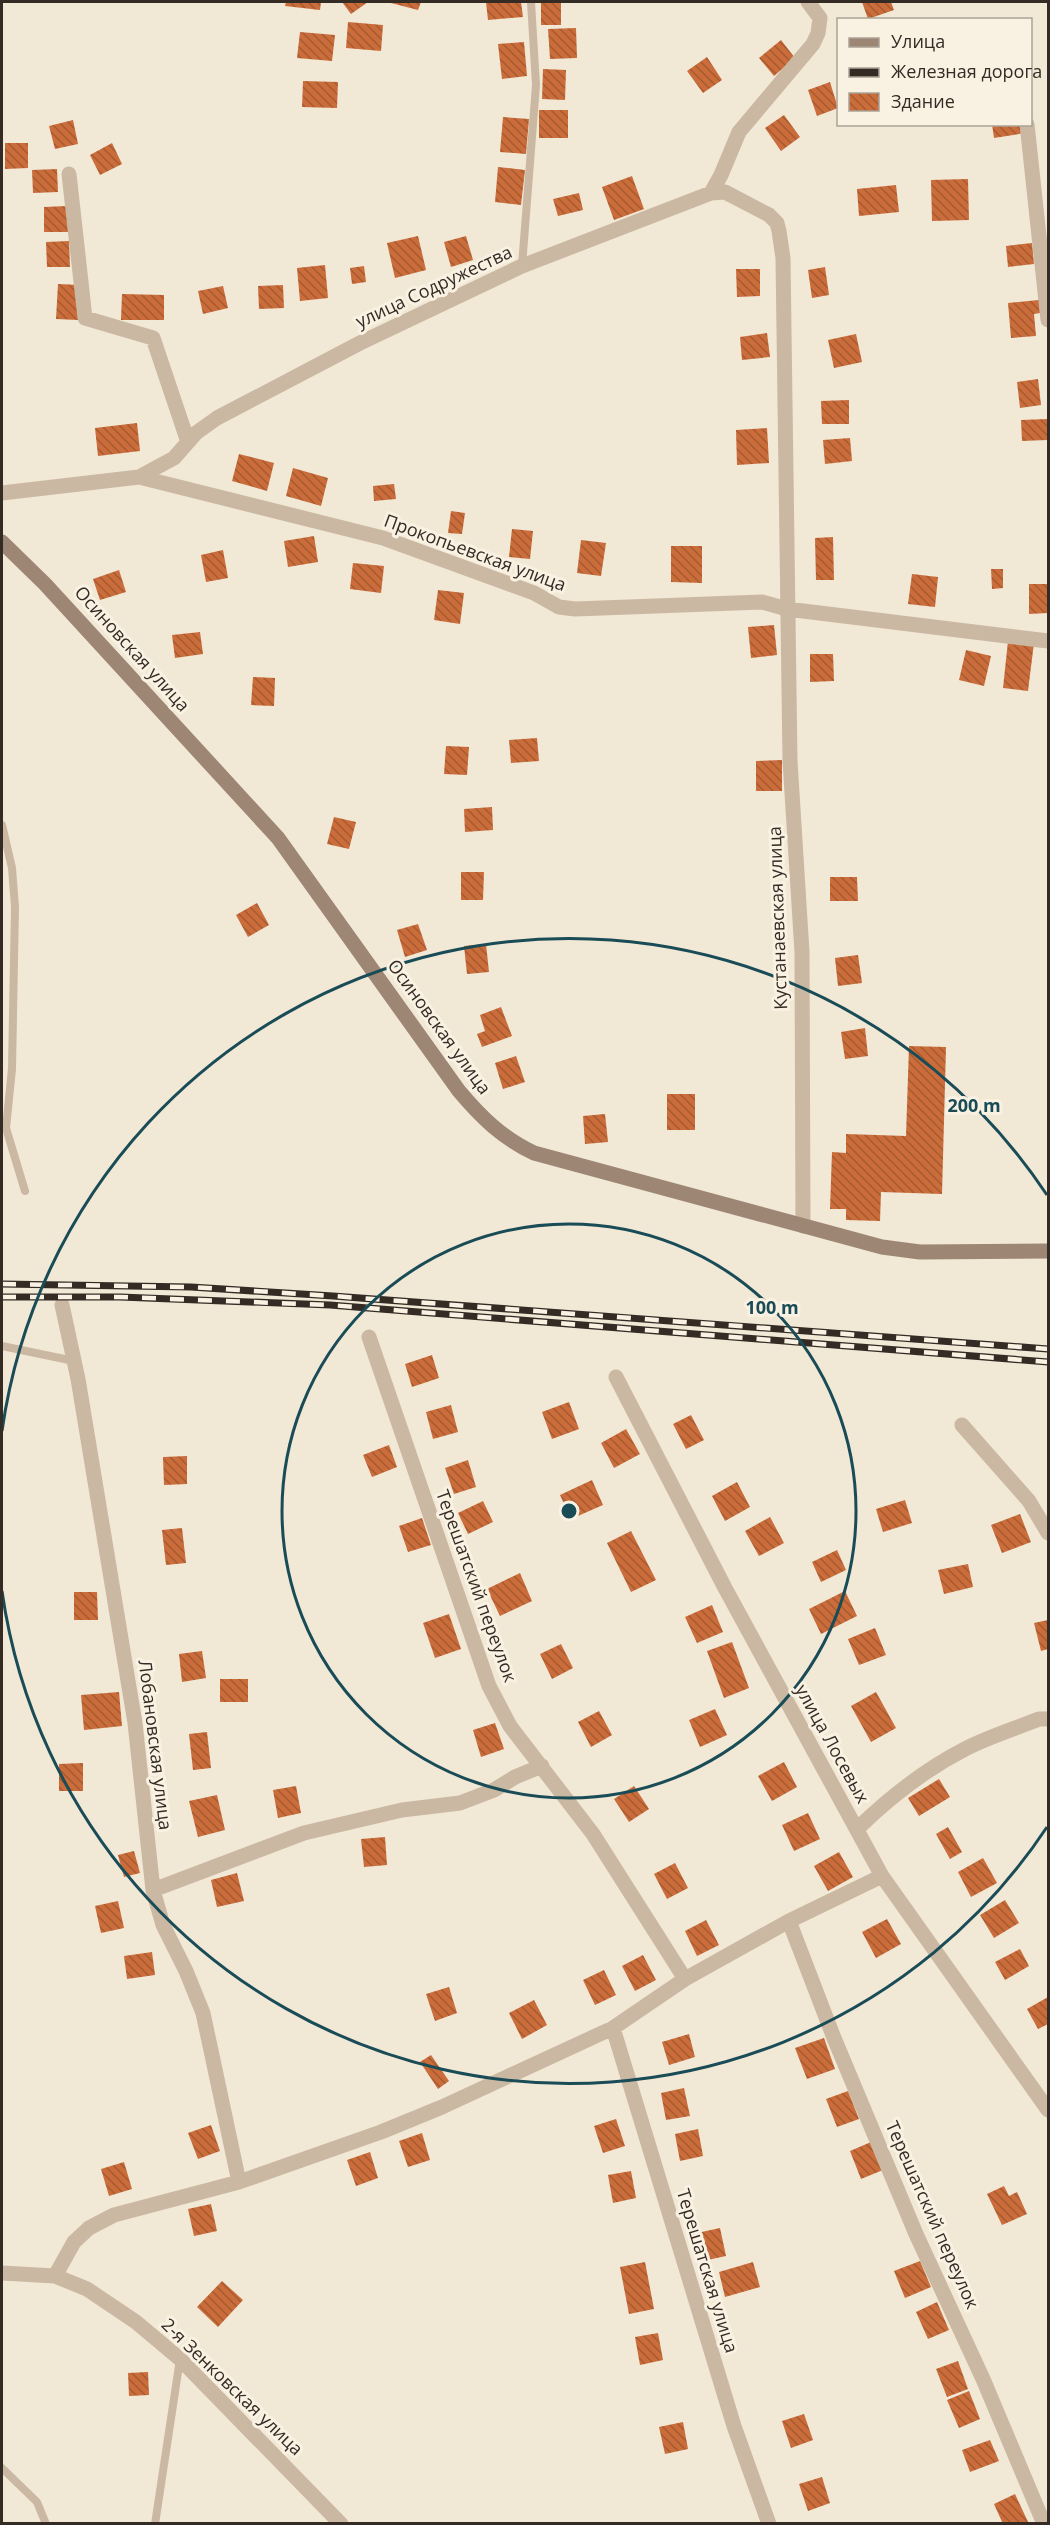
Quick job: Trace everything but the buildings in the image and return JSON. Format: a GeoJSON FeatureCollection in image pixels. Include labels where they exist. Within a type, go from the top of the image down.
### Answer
{"type":"FeatureCollection","features":[{"type":"Feature","properties":{"kind":"main road","name":"Осиновская улица"},"geometry":{"type":"LineString","coordinates":[[2,542],[45,584],[278,838],[459,1091],[482,1118],[510,1142],[534,1153],[854,1241],[920,1252],[1048,1251]]}},
{"type":"Feature","properties":{"kind":"street"},"geometry":{"type":"LineString","coordinates":[[808,2],[820,18]]}},
{"type":"Feature","properties":{"kind":"street"},"geometry":{"type":"LineString","coordinates":[[711,194],[739,132],[813,44],[825,2]]}},
{"type":"Feature","properties":{"kind":"street"},"geometry":{"type":"LineString","coordinates":[[1027,126],[1048,320]]}},
{"type":"Feature","properties":{"kind":"street"},"geometry":{"type":"LineString","coordinates":[[69,174],[85,318],[153,338],[188,442]]}},
{"type":"Feature","properties":{"kind":"street","name":"Кустанаевская улица"},"geometry":{"type":"LineString","coordinates":[[711,194],[725,192],[769,214],[777,223],[783,258],[790,760],[802,952],[803,1226]]}},
{"type":"Feature","properties":{"kind":"street","name":"улица Содружества"},"geometry":{"type":"LineString","coordinates":[[139,477],[174,459],[204,425],[360,343],[522,266],[711,194]]}},
{"type":"Feature","properties":{"kind":"street","name":"Прокопьевская улица"},"geometry":{"type":"LineString","coordinates":[[2,493],[139,477],[383,538],[534,593],[559,607],[575,609],[762,602],[787,609],[1048,641]]}},
{"type":"Feature","properties":{"kind":"street","name":"Лобановская улица"},"geometry":{"type":"LineString","coordinates":[[62,1305],[74,1361],[135,1723],[153,1890],[163,1925],[186,1971],[203,2013],[239,2182]]}},
{"type":"Feature","properties":{"kind":"street","name":"Терешатский переулок"},"geometry":{"type":"LineString","coordinates":[[369,1337],[489,1686],[510,1726],[593,1834],[685,1978]]}},
{"type":"Feature","properties":{"kind":"street","name":"улица Лосевых"},"geometry":{"type":"LineString","coordinates":[[616,1377],[725,1588],[882,1876],[1048,2110]]}},
{"type":"Feature","properties":{"kind":"street"},"geometry":{"type":"LineString","coordinates":[[962,1425],[1029,1500],[1048,1533]]}},
{"type":"Feature","properties":{"kind":"street"},"geometry":{"type":"LineString","coordinates":[[857,1829],[887,1800],[917,1777],[966,1749],[1039,1719],[1048,1719]]}},
{"type":"Feature","properties":{"kind":"street"},"geometry":{"type":"LineString","coordinates":[[153,1890],[304,1833],[402,1810],[460,1803],[494,1790],[515,1777],[542,1766]]}},
{"type":"Feature","properties":{"kind":"street"},"geometry":{"type":"LineString","coordinates":[[55,2276],[74,2242],[89,2228],[114,2215],[239,2182],[381,2132],[442,2107],[613,2028],[685,1978],[789,1921],[882,1876]]}},
{"type":"Feature","properties":{"kind":"street","name":"Терешатский переулок"},"geometry":{"type":"LineString","coordinates":[[789,1921],[834,2038],[916,2234],[983,2379],[1044,2523]]}},
{"type":"Feature","properties":{"kind":"street","name":"Терешатская улица"},"geometry":{"type":"LineString","coordinates":[[613,2028],[734,2426],[769,2523]]}},
{"type":"Feature","properties":{"kind":"street","name":"2-я Зенковская улица"},"geometry":{"type":"LineString","coordinates":[[2,2272],[55,2276],[87,2289],[136,2322],[180,2359],[341,2523]]}},
{"type":"Feature","properties":{"kind":"lane"},"geometry":{"type":"LineString","coordinates":[[522,266],[537,85],[531,2]]}},
{"type":"Feature","properties":{"kind":"lane"},"geometry":{"type":"LineString","coordinates":[[2,825],[12,868],[15,907],[12,1069],[6,1128],[25,1191]]}},
{"type":"Feature","properties":{"kind":"lane"},"geometry":{"type":"LineString","coordinates":[[2,1346],[74,1361]]}},
{"type":"Feature","properties":{"kind":"lane"},"geometry":{"type":"LineString","coordinates":[[155,2523],[180,2359]]}},
{"type":"Feature","properties":{"kind":"lane"},"geometry":{"type":"LineString","coordinates":[[2,2468],[37,2502],[46,2523]]}},
{"type":"Feature","properties":{"kind":"railway"},"geometry":{"type":"LineString","coordinates":[[2,1284],[191,1287],[1048,1349]]}},
{"type":"Feature","properties":{"kind":"railway"},"geometry":{"type":"LineString","coordinates":[[2,1297],[120,1297],[330,1305],[1048,1362]]}}]}
